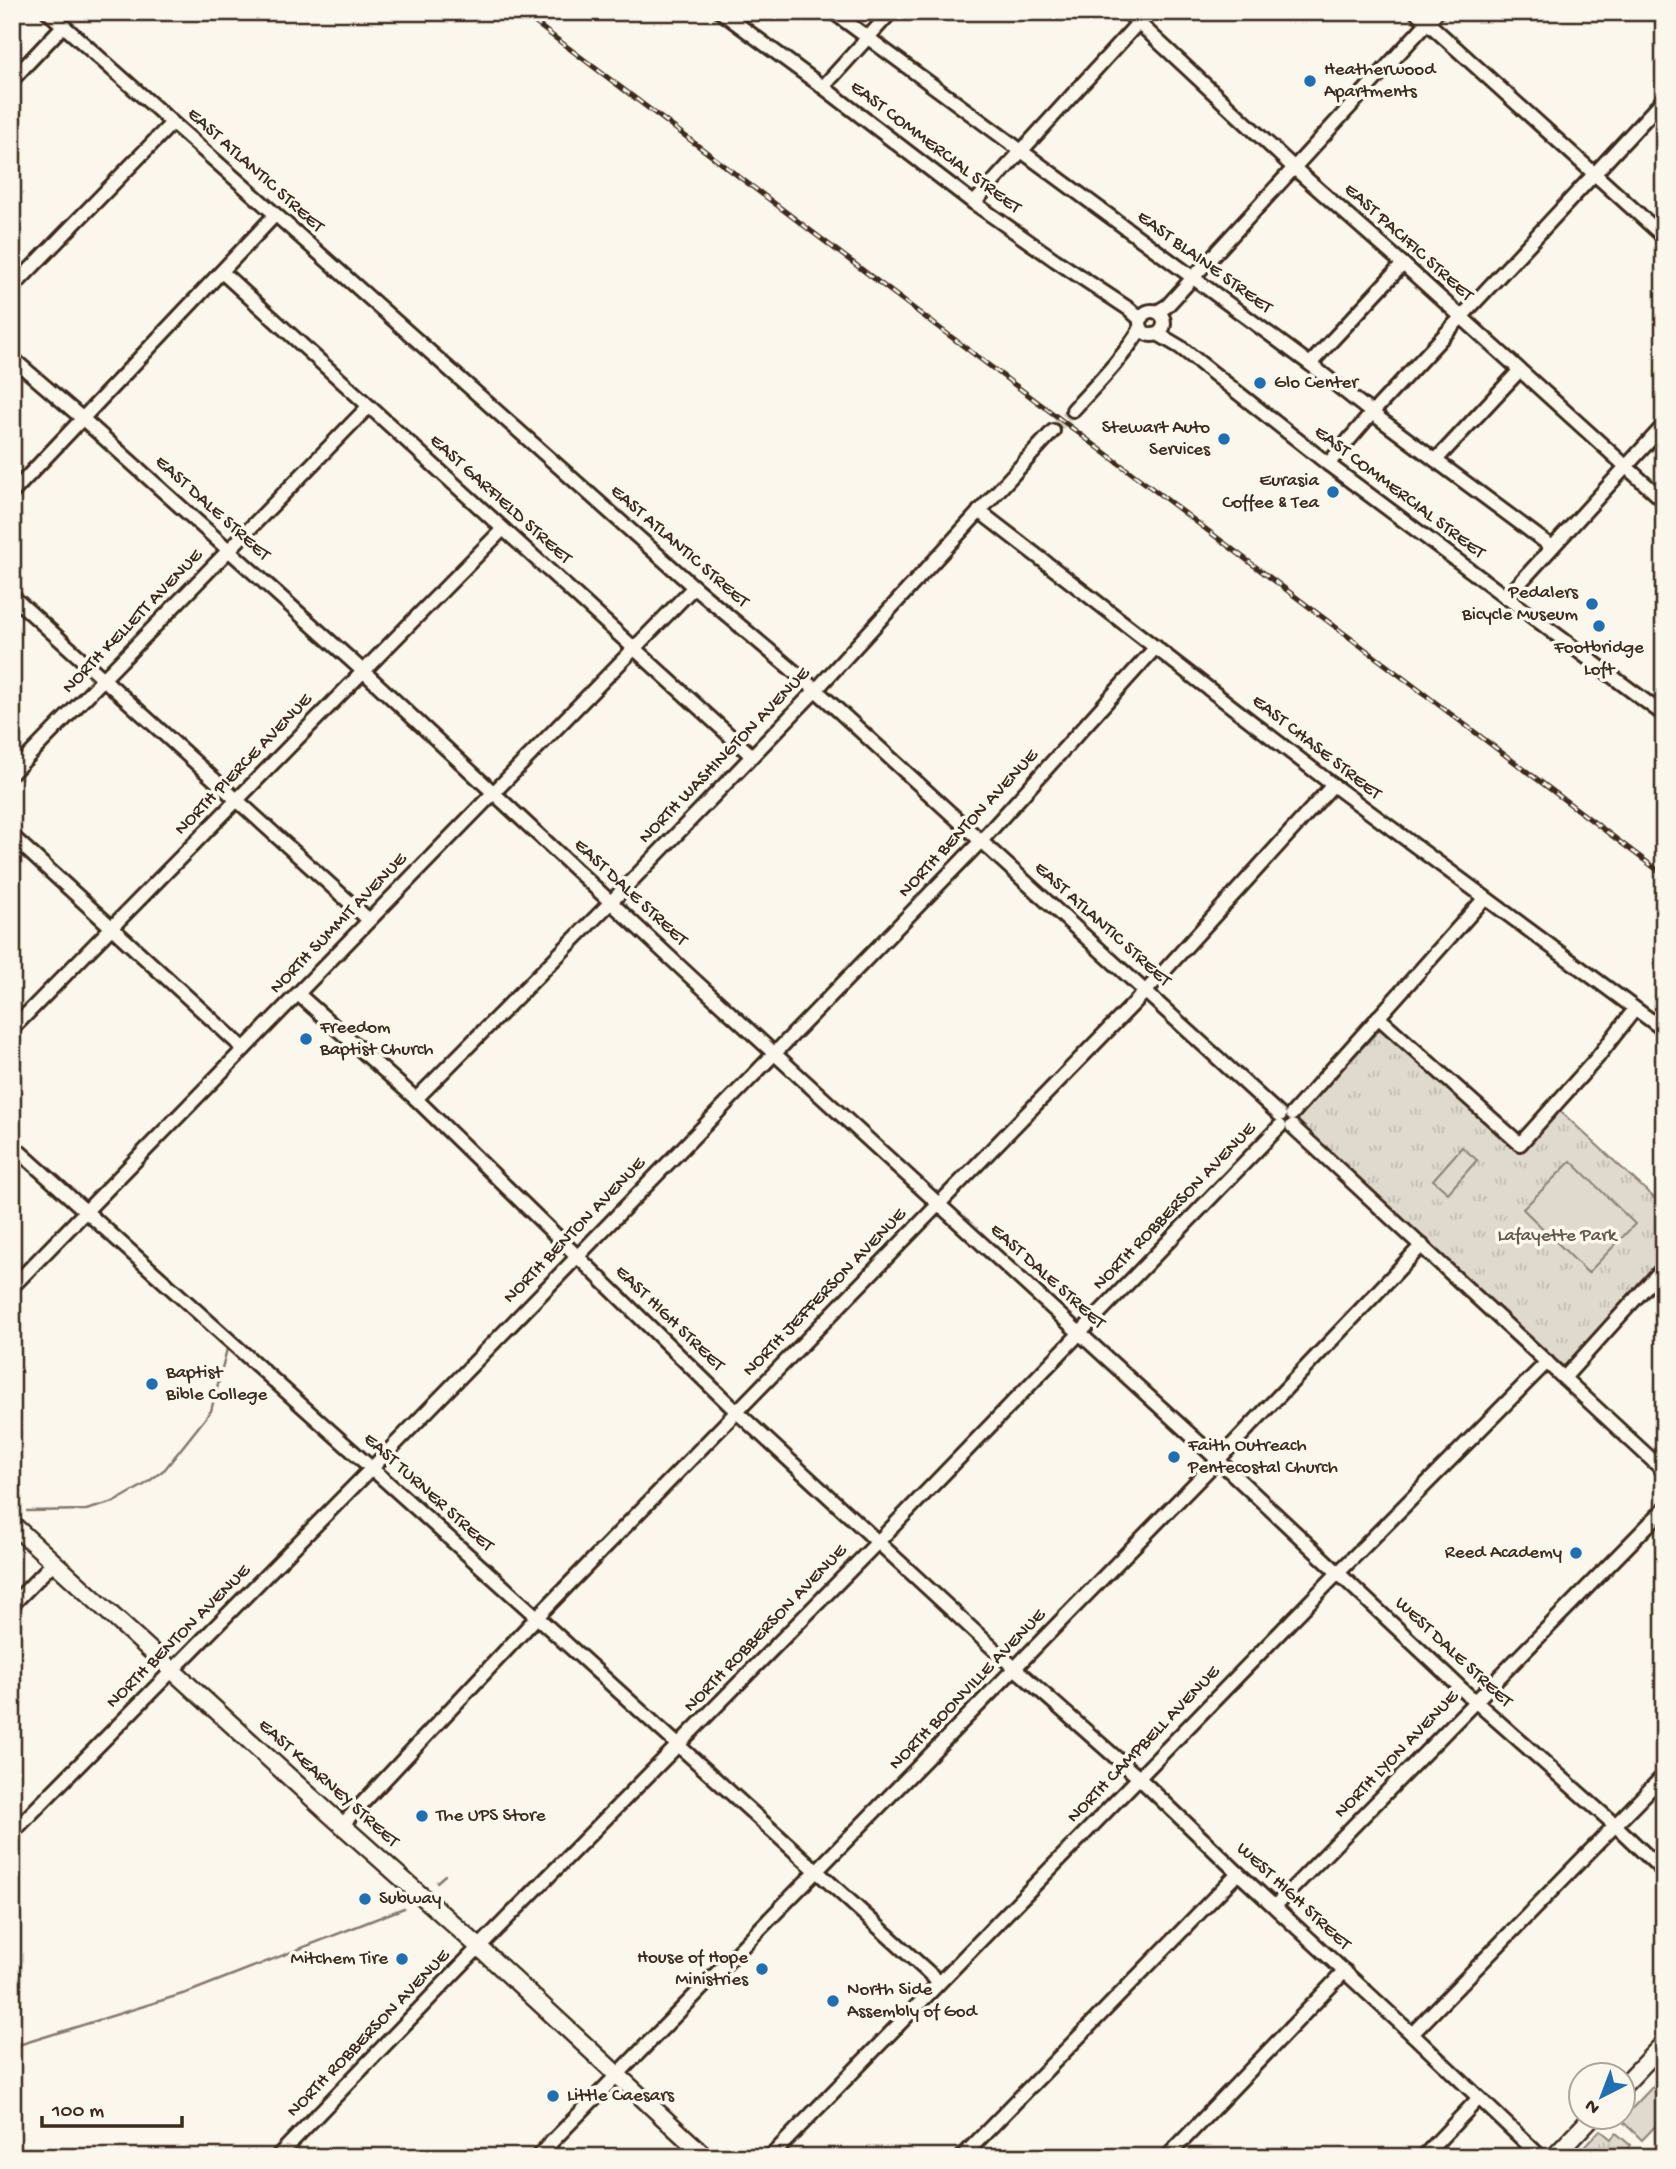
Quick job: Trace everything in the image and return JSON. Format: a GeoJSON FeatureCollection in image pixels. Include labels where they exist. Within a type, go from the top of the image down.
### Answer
{"type":"FeatureCollection","features":[{"type":"Feature","properties":{"kind":"main road","name":"EAST KEARNEY STREET"},"geometry":{"type":"LineString","coordinates":[[12,1524],[479,1947],[706,2157]]}},
{"type":"Feature","properties":{"kind":"main road"},"geometry":{"type":"LineString","coordinates":[[1638,2070],[1664,2043]]}},
{"type":"Feature","properties":{"kind":"main road"},"geometry":{"type":"LineString","coordinates":[[1554,2157],[1579,2130]]}},
{"type":"Feature","properties":{"kind":"street","name":"EAST ATLANTIC STREET"},"geometry":{"type":"LineString","coordinates":[[48,12],[694,587],[816,690],[1422,1245],[1664,1471]]}},
{"type":"Feature","properties":{"kind":"street","name":"EAST COMMERCIAL STREET"},"geometry":{"type":"LineString","coordinates":[[721,12],[974,203],[1152,323],[1328,464],[1662,712]]}},
{"type":"Feature","properties":{"kind":"street","name":"EAST BLAINE STREET"},"geometry":{"type":"LineString","coordinates":[[833,12],[1310,364],[1552,547]]}},
{"type":"Feature","properties":{"kind":"street"},"geometry":{"type":"LineString","coordinates":[[823,87],[891,12]]}},
{"type":"Feature","properties":{"kind":"street","name":"EAST PACIFIC STREET"},"geometry":{"type":"LineString","coordinates":[[1127,12],[1293,167],[1664,501]]}},
{"type":"Feature","properties":{"kind":"street"},"geometry":{"type":"LineString","coordinates":[[974,203],[1147,12]]}},
{"type":"Feature","properties":{"kind":"street"},"geometry":{"type":"LineString","coordinates":[[1416,12],[1664,237]]}},
{"type":"Feature","properties":{"kind":"street"},"geometry":{"type":"LineString","coordinates":[[1073,410],[1437,12]]}},
{"type":"Feature","properties":{"kind":"street"},"geometry":{"type":"LineString","coordinates":[[12,80],[63,26]]}},
{"type":"Feature","properties":{"kind":"street"},"geometry":{"type":"LineString","coordinates":[[1328,464],[1372,413],[1664,99]]}},
{"type":"Feature","properties":{"kind":"street"},"geometry":{"type":"LineString","coordinates":[[12,288],[172,123]]}},
{"type":"Feature","properties":{"kind":"street"},"geometry":{"type":"LineString","coordinates":[[12,493],[275,215]]}},
{"type":"Feature","properties":{"kind":"street"},"geometry":{"type":"LineString","coordinates":[[1310,364],[1403,264]]}},
{"type":"Feature","properties":{"kind":"street","name":"EAST GARFIELD STREET"},"geometry":{"type":"LineString","coordinates":[[222,272],[752,756]]}},
{"type":"Feature","properties":{"kind":"street","name":"EAST DALE STREET"},"geometry":{"type":"LineString","coordinates":[[12,358],[363,671],[1218,1460]]}},
{"type":"Feature","properties":{"kind":"street"},"geometry":{"type":"LineString","coordinates":[[1436,460],[1519,370]]}},
{"type":"Feature","properties":{"kind":"street","name":"NORTH KELLETT AVENUE"},"geometry":{"type":"LineString","coordinates":[[12,774],[368,407]]}},
{"type":"Feature","properties":{"kind":"street"},"geometry":{"type":"LineString","coordinates":[[1506,598],[1664,425]]}},
{"type":"Feature","properties":{"kind":"street","name":"NORTH WASHINGTON AVENUE"},"geometry":{"type":"LineString","coordinates":[[416,1099],[816,690],[1053,431]]}},
{"type":"Feature","properties":{"kind":"street","name":"EAST CHASE STREET"},"geometry":{"type":"LineString","coordinates":[[979,511],[1333,785],[1664,1030]]}},
{"type":"Feature","properties":{"kind":"street","name":"NORTH PIERCE AVENUE"},"geometry":{"type":"LineString","coordinates":[[12,1029],[503,529]]}},
{"type":"Feature","properties":{"kind":"street","name":"NORTH SUMMIT AVENUE"},"geometry":{"type":"LineString","coordinates":[[12,1287],[694,587]]}},
{"type":"Feature","properties":{"kind":"street"},"geometry":{"type":"LineString","coordinates":[[12,596],[369,920]]}},
{"type":"Feature","properties":{"kind":"street","name":"NORTH BENTON AVENUE"},"geometry":{"type":"LineString","coordinates":[[12,1833],[372,1468],[981,841],[1156,647]]}},
{"type":"Feature","properties":{"kind":"street","name":"NORTH JEFFERSON AVENUE"},"geometry":{"type":"LineString","coordinates":[[342,1825],[537,1617],[1146,991],[1333,785]]}},
{"type":"Feature","properties":{"kind":"street"},"geometry":{"type":"LineString","coordinates":[[12,836],[244,1049]]}},
{"type":"Feature","properties":{"kind":"street","name":"NORTH ROBBERSON AVENUE"},"geometry":{"type":"LineString","coordinates":[[277,2157],[1286,1120],[1484,899]]}},
{"type":"Feature","properties":{"kind":"street","name":"EAST HIGH STREET"},"geometry":{"type":"LineString","coordinates":[[298,994],[416,1099],[737,1412],[1015,1668]]}},
{"type":"Feature","properties":{"kind":"street"},"geometry":{"type":"LineString","coordinates":[[1378,1017],[1520,1144],[1597,1058],[1635,1009]]}},
{"type":"Feature","properties":{"kind":"street","name":"EAST TURNER STREET"},"geometry":{"type":"LineString","coordinates":[[12,1146],[939,1982]]}},
{"type":"Feature","properties":{"kind":"street","name":"NORTH BOONVILLE AVENUE"},"geometry":{"type":"LineString","coordinates":[[537,2157],[1218,1460],[1422,1245]]}},
{"type":"Feature","properties":{"kind":"street"},"geometry":{"type":"LineString","coordinates":[[1564,1378],[1664,1267]]}},
{"type":"Feature","properties":{"kind":"street","name":"NORTH CAMPBELL AVENUE"},"geometry":{"type":"LineString","coordinates":[[770,2157],[1547,1362]]}},
{"type":"Feature","properties":{"kind":"street","name":"WEST DALE STREET"},"geometry":{"type":"LineString","coordinates":[[1218,1460],[1476,1702],[1664,1872]]}},
{"type":"Feature","properties":{"kind":"street","name":"NORTH LYON AVENUE"},"geometry":{"type":"LineString","coordinates":[[1275,1906],[1663,1511]]}},
{"type":"Feature","properties":{"kind":"street"},"geometry":{"type":"LineString","coordinates":[[12,1605],[54,1562]]}},
{"type":"Feature","properties":{"kind":"street","name":"WEST HIGH STREET"},"geometry":{"type":"LineString","coordinates":[[1015,1668],[1139,1778],[1541,2157]]}},
{"type":"Feature","properties":{"kind":"street"},"geometry":{"type":"LineString","coordinates":[[1412,2034],[1664,1775]]}},
{"type":"Feature","properties":{"kind":"street"},"geometry":{"type":"LineString","coordinates":[[962,2157],[1238,1873]]}},
{"type":"Feature","properties":{"kind":"street"},"geometry":{"type":"LineString","coordinates":[[1167,2157],[1345,1971]]}},
{"type":"Feature","properties":{"kind":"street"},"geometry":{"type":"LineString","coordinates":[[1423,2157],[1479,2098]]}},
{"type":"Feature","properties":{"kind":"green space","name":"Lafayette Park"},"geometry":{"type":"Polygon","coordinates":[[[1381,1028],[1516,1149],[1524,1149],[1559,1110],[1664,1207],[1664,1257],[1566,1365],[1562,1365],[1299,1123],[1298,1117],[1302,1111],[1381,1028]]]}},
{"type":"Feature","properties":{"kind":"green space"},"geometry":{"type":"Polygon","coordinates":[[[1462,1147],[1477,1160],[1448,1193],[1433,1180],[1462,1147]]]}},
{"type":"Feature","properties":{"kind":"green space"},"geometry":{"type":"Polygon","coordinates":[[[1571,1161],[1635,1224],[1588,1273],[1523,1209],[1571,1161]]]}},
{"type":"Feature","properties":{"kind":"green space"},"geometry":{"type":"Polygon","coordinates":[[[1658,2081],[1664,2087],[1664,2117],[1642,2140],[1632,2130],[1638,2130],[1638,2102],[1658,2081]]]}},
{"type":"Feature","properties":{"kind":"green space"},"geometry":{"type":"Polygon","coordinates":[[[1600,2130],[1611,2139],[1616,2133],[1630,2145],[1625,2152],[1630,2157],[1575,2157],[1600,2130]]]}},
{"type":"Feature","properties":{"kind":"waterway"},"geometry":{"type":"LineString","coordinates":[[27,1511],[86,1510],[114,1502],[165,1469],[211,1411],[228,1345]]}},
{"type":"Feature","properties":{"kind":"waterway"},"geometry":{"type":"LineString","coordinates":[[437,1882],[445,1875]]}},
{"type":"Feature","properties":{"kind":"waterway"},"geometry":{"type":"LineString","coordinates":[[12,2047],[189,1992],[404,1908]]}},
{"type":"Feature","properties":{"kind":"tunnel"},"geometry":{"type":"LineString","coordinates":[[1053,431],[1073,410]]}},
{"type":"Feature","properties":{"kind":"railway"},"geometry":{"type":"LineString","coordinates":[[521,12],[1664,875]]}},
{"type":"Feature","properties":{"kind":"place","name":"Heatherwood Apartments"},"geometry":{"type":"Point","coordinates":[1310,81]}},
{"type":"Feature","properties":{"kind":"place","name":"Glo Center"},"geometry":{"type":"Point","coordinates":[1260,383]}},
{"type":"Feature","properties":{"kind":"place","name":"Stewart Auto Services"},"geometry":{"type":"Point","coordinates":[1224,439]}},
{"type":"Feature","properties":{"kind":"place","name":"Eurasia Coffee & Tea"},"geometry":{"type":"Point","coordinates":[1333,492]}},
{"type":"Feature","properties":{"kind":"place","name":"Pedalers Bicycle Museum"},"geometry":{"type":"Point","coordinates":[1592,604]}},
{"type":"Feature","properties":{"kind":"place","name":"Footbridge Loft"},"geometry":{"type":"Point","coordinates":[1599,626]}},
{"type":"Feature","properties":{"kind":"place","name":"Freedom Baptist Church"},"geometry":{"type":"Point","coordinates":[306,1039]}},
{"type":"Feature","properties":{"kind":"place","name":"Baptist Bible College"},"geometry":{"type":"Point","coordinates":[152,1384]}},
{"type":"Feature","properties":{"kind":"place","name":"Faith Outreach Pentecostal Church"},"geometry":{"type":"Point","coordinates":[1174,1457]}},
{"type":"Feature","properties":{"kind":"place","name":"Reed Academy"},"geometry":{"type":"Point","coordinates":[1576,1553]}},
{"type":"Feature","properties":{"kind":"place","name":"The UPS Store"},"geometry":{"type":"Point","coordinates":[422,1816]}},
{"type":"Feature","properties":{"kind":"place","name":"Subway"},"geometry":{"type":"Point","coordinates":[365,1899]}},
{"type":"Feature","properties":{"kind":"place","name":"Mitchem Tire"},"geometry":{"type":"Point","coordinates":[402,1959]}},
{"type":"Feature","properties":{"kind":"place","name":"House of Hope Ministries"},"geometry":{"type":"Point","coordinates":[762,1969]}},
{"type":"Feature","properties":{"kind":"place","name":"North Side Assembly of God"},"geometry":{"type":"Point","coordinates":[833,2001]}},
{"type":"Feature","properties":{"kind":"place","name":"Little Caesars"},"geometry":{"type":"Point","coordinates":[553,2096]}}]}
